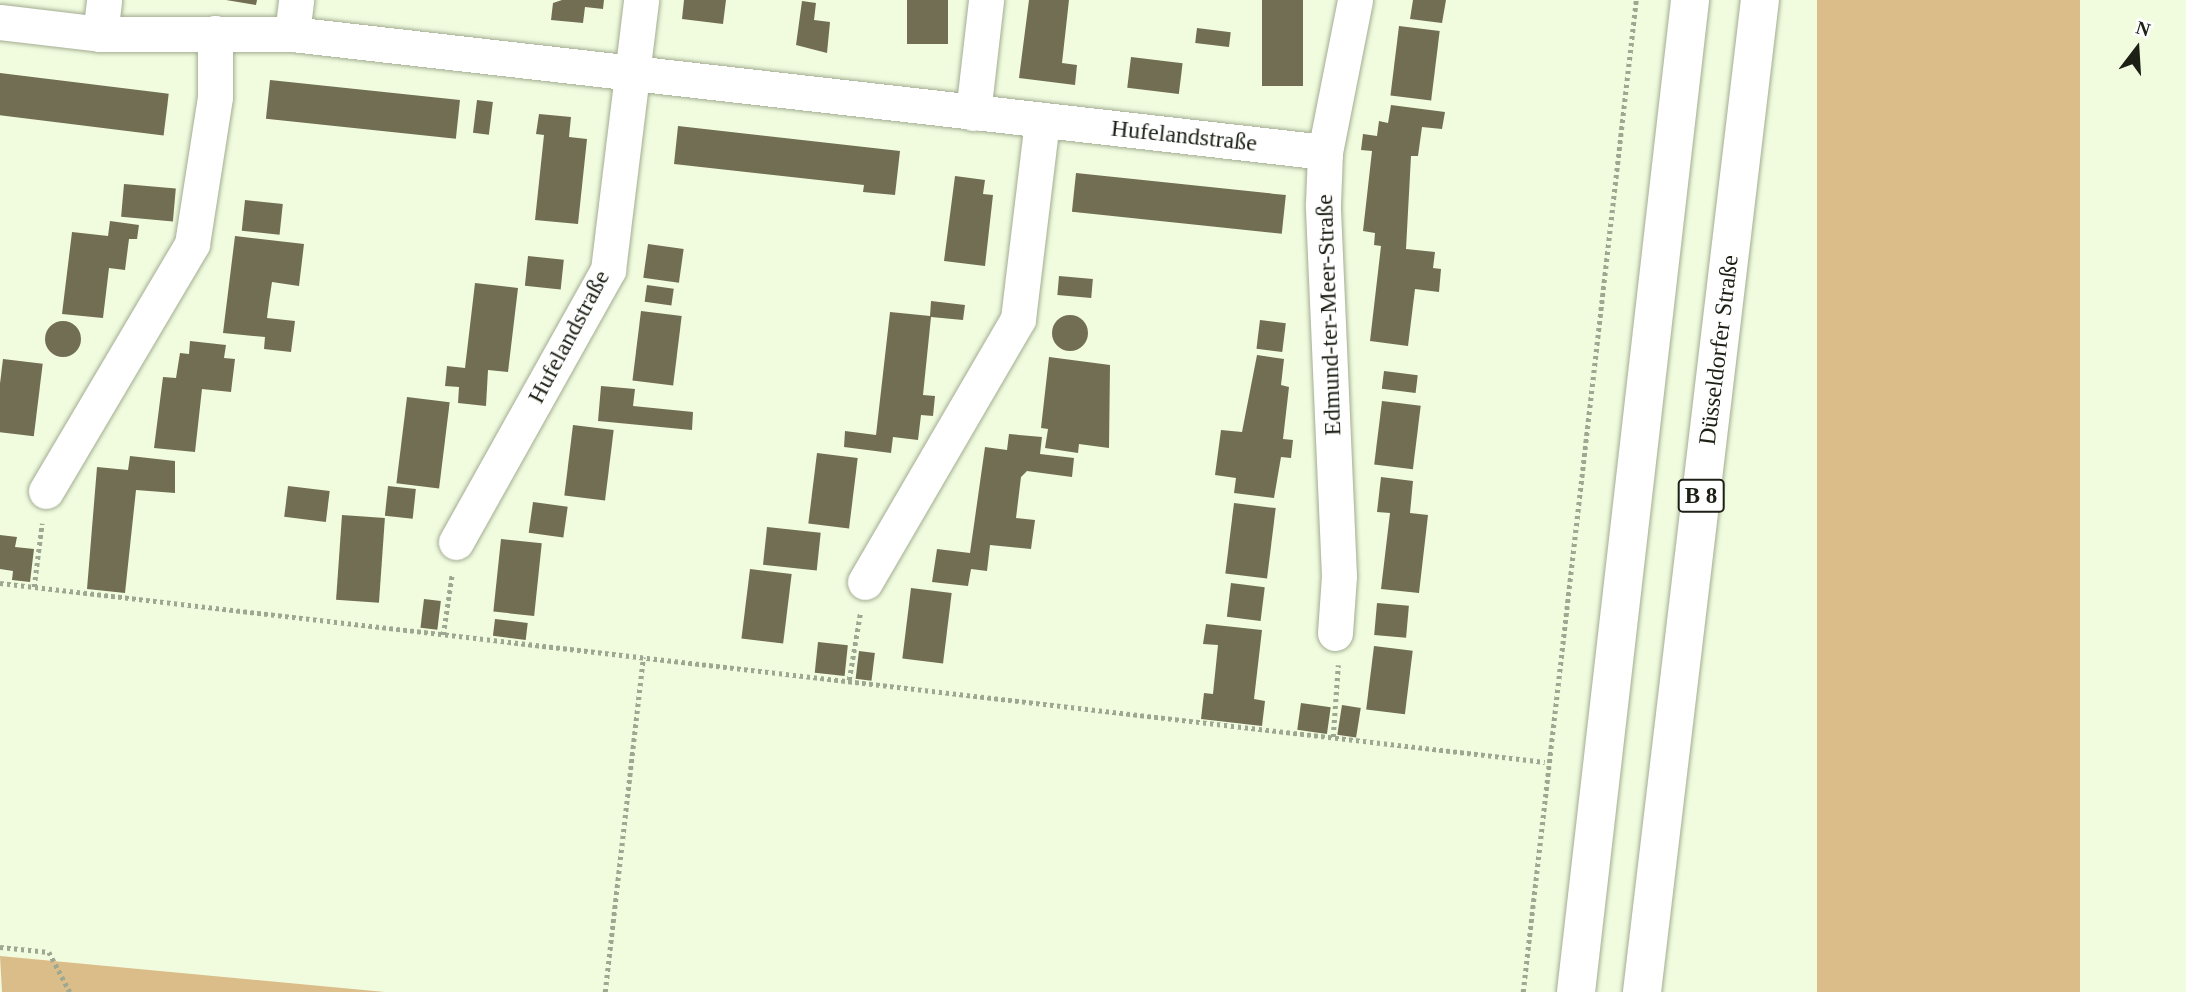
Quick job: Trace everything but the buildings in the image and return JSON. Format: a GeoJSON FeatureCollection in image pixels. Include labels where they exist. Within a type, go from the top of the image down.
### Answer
{"type":"FeatureCollection","features":[{"type":"Feature","properties":{"kind":"main road"},"geometry":{"type":"LineString","coordinates":[[1576,992],[1690,0]]}},
{"type":"Feature","properties":{"kind":"main road","name":"Düsseldorfer Straße"},"geometry":{"type":"LineString","coordinates":[[1642,992],[1760,0]]}},
{"type":"Feature","properties":{"kind":"street","name":"Hufelandstraße"},"geometry":{"type":"LineString","coordinates":[[456,542],[608,270],[641,0]]}},
{"type":"Feature","properties":{"kind":"street"},"geometry":{"type":"LineString","coordinates":[[973,113],[986,0]]}},
{"type":"Feature","properties":{"kind":"street","name":"Edmund-ter-Meer-Straße"},"geometry":{"type":"LineString","coordinates":[[1335,633],[1339,576],[1325,152],[1354,0]]}},
{"type":"Feature","properties":{"kind":"street","name":"Hufelandstraße"},"geometry":{"type":"LineString","coordinates":[[0,22],[102,17],[215,33],[294,17],[631,74],[1325,152]]}},
{"type":"Feature","properties":{"kind":"street"},"geometry":{"type":"LineString","coordinates":[[46,491],[192,244],[215,97],[215,33]]}},
{"type":"Feature","properties":{"kind":"street"},"geometry":{"type":"LineString","coordinates":[[865,582],[1018,319],[1042,121]]}},
{"type":"Feature","properties":{"kind":"path"},"geometry":{"type":"LineString","coordinates":[[1522,992],[1545,762],[1636,0]]}},
{"type":"Feature","properties":{"kind":"path"},"geometry":{"type":"LineString","coordinates":[[34,587],[46,491]]}},
{"type":"Feature","properties":{"kind":"path"},"geometry":{"type":"LineString","coordinates":[[443,635],[456,542]]}},
{"type":"Feature","properties":{"kind":"path"},"geometry":{"type":"LineString","coordinates":[[849,680],[865,582]]}},
{"type":"Feature","properties":{"kind":"path"},"geometry":{"type":"LineString","coordinates":[[0,583],[1545,762]]}},
{"type":"Feature","properties":{"kind":"path"},"geometry":{"type":"LineString","coordinates":[[1333,737],[1335,633]]}},
{"type":"Feature","properties":{"kind":"path"},"geometry":{"type":"LineString","coordinates":[[605,992],[643,657]]}},
{"type":"Feature","properties":{"kind":"path"},"geometry":{"type":"LineString","coordinates":[[0,947],[49,952],[70,992]]}},
{"type":"Feature","properties":{"kind":"shaded area"},"geometry":{"type":"Polygon","coordinates":[[[1817,0],[2080,0],[2080,992],[1817,992],[1817,0]]]}},
{"type":"Feature","properties":{"kind":"shaded area"},"geometry":{"type":"Polygon","coordinates":[[[0,956],[385,992],[2,992],[0,956]]]}}]}
